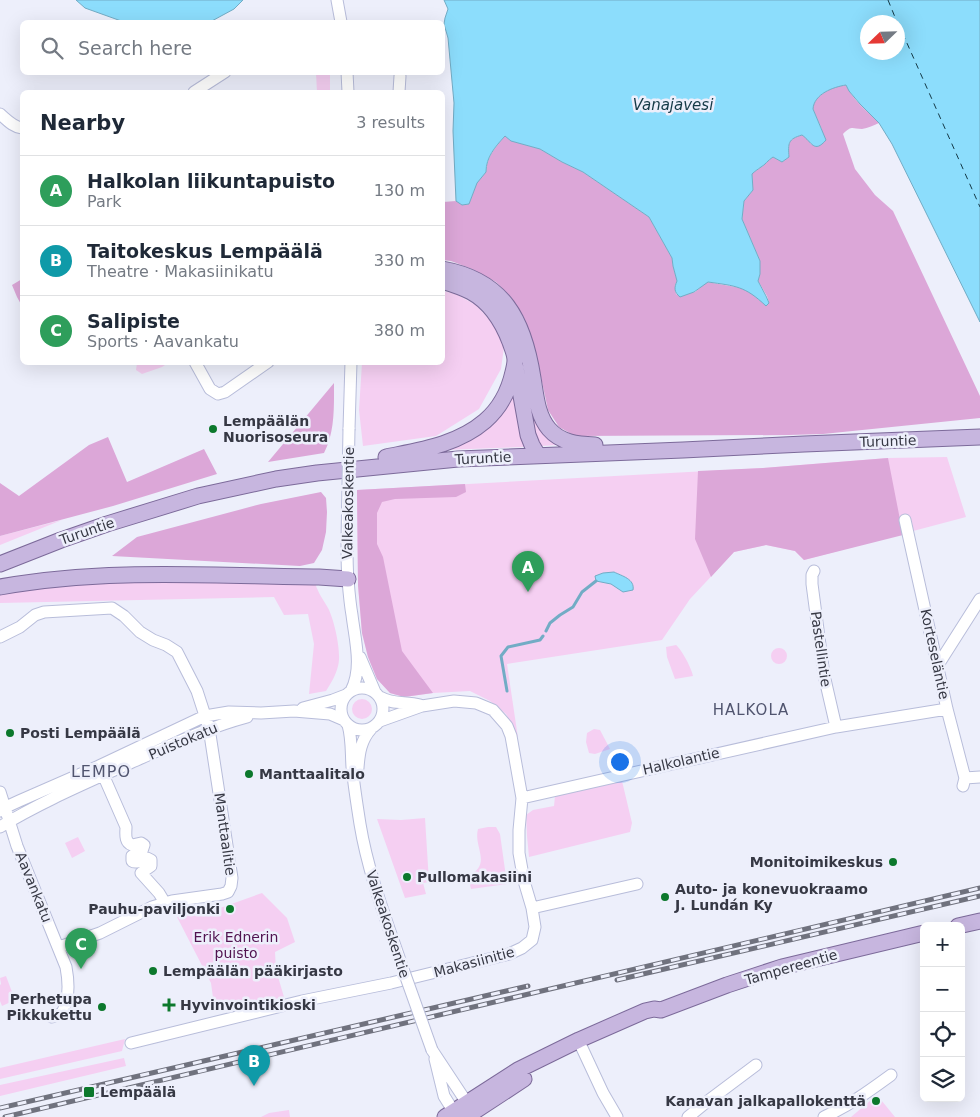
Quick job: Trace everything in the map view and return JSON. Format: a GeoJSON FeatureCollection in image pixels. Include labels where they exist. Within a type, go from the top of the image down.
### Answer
{"type":"FeatureCollection","features":[{"type":"Feature","properties":{"kind":"main road"},"geometry":{"type":"LineString","coordinates":[[445,270],[472,276],[491,288],[508,305],[524,337],[540,412],[549,429],[557,436],[565,441],[577,444],[684,450]]}},
{"type":"Feature","properties":{"kind":"main road"},"geometry":{"type":"LineString","coordinates":[[445,283],[457,285],[473,292],[490,306],[503,325],[513,350],[528,435],[538,455]]}},
{"type":"Feature","properties":{"kind":"main road"},"geometry":{"type":"LineString","coordinates":[[317,473],[442,445],[458,438],[485,420],[498,406],[511,382],[515,361]]}},
{"type":"Feature","properties":{"kind":"main road","name":"Turuntie"},"geometry":{"type":"LineString","coordinates":[[0,564],[107,524],[198,496],[276,479],[317,473],[458,459],[980,438]]}},
{"type":"Feature","properties":{"kind":"main road"},"geometry":{"type":"LineString","coordinates":[[0,587],[72,577],[131,574],[348,579]]}},
{"type":"Feature","properties":{"kind":"main road"},"geometry":{"type":"LineString","coordinates":[[965,924],[980,921]]}},
{"type":"Feature","properties":{"kind":"main road","name":"Tampereentie"},"geometry":{"type":"LineString","coordinates":[[460,1113],[518,1070],[579,1040],[645,1011],[661,1010],[782,967],[920,934]]}},
{"type":"Feature","properties":{"kind":"main road","name":"Tampereentie"},"geometry":{"type":"LineString","coordinates":[[460,1113],[582,1048],[645,1022],[656,1016],[661,1010]]}},
{"type":"Feature","properties":{"kind":"street"},"geometry":{"type":"LineString","coordinates":[[338,0],[341,20]]}},
{"type":"Feature","properties":{"kind":"street"},"geometry":{"type":"LineString","coordinates":[[197,90],[221,75]]}},
{"type":"Feature","properties":{"kind":"street"},"geometry":{"type":"LineString","coordinates":[[347,75],[348,90]]}},
{"type":"Feature","properties":{"kind":"street"},"geometry":{"type":"LineString","coordinates":[[398,90],[400,76]]}},
{"type":"Feature","properties":{"kind":"street"},"geometry":{"type":"LineString","coordinates":[[0,114],[12,125],[20,128]]}},
{"type":"Feature","properties":{"kind":"street"},"geometry":{"type":"LineString","coordinates":[[197,365],[210,388],[218,394],[225,392],[264,365]]}},
{"type":"Feature","properties":{"kind":"street","name":"Valkeakoskentie"},"geometry":{"type":"LineString","coordinates":[[348,693],[357,673],[356,643],[348,579],[347,542],[350,365]]}},
{"type":"Feature","properties":{"kind":"street","name":"Korteseläntie"},"geometry":{"type":"LineString","coordinates":[[906,520],[964,782],[980,776]]}},
{"type":"Feature","properties":{"kind":"street","name":"Pastellintie"},"geometry":{"type":"LineString","coordinates":[[814,570],[812,584],[824,675],[836,727]]}},
{"type":"Feature","properties":{"kind":"street"},"geometry":{"type":"LineString","coordinates":[[938,665],[980,600]]}},
{"type":"Feature","properties":{"kind":"street","name":"Manttaalitie"},"geometry":{"type":"LineString","coordinates":[[0,637],[20,627],[35,615],[44,612],[112,608],[124,616],[140,632],[177,652],[197,691],[209,728],[232,878],[228,892],[164,903],[148,908],[100,933],[59,947]]}},
{"type":"Feature","properties":{"kind":"street","name":"Valkeakoskentie"},"geometry":{"type":"LineString","coordinates":[[356,643],[365,671],[377,694]]}},
{"type":"Feature","properties":{"kind":"street"},"geometry":{"type":"LineString","coordinates":[[422,706],[390,702],[369,689],[362,688],[348,693],[341,707],[342,716],[346,723],[353,729],[359,730],[422,706],[454,701],[476,703],[492,710],[507,726],[511,736],[522,798]]}},
{"type":"Feature","properties":{"kind":"street","name":"Puistokatu"},"geometry":{"type":"LineString","coordinates":[[294,711],[333,700],[348,693]]}},
{"type":"Feature","properties":{"kind":"street"},"geometry":{"type":"LineString","coordinates":[[375,725],[384,710],[383,703],[377,694]]}},
{"type":"Feature","properties":{"kind":"street","name":"Halkolantie"},"geometry":{"type":"LineString","coordinates":[[522,798],[836,727],[947,709]]}},
{"type":"Feature","properties":{"kind":"street","name":"Puistokatu"},"geometry":{"type":"LineString","coordinates":[[5,824],[205,716],[229,712],[294,711],[330,714],[346,723]]}},
{"type":"Feature","properties":{"kind":"street","name":"Puistokatu"},"geometry":{"type":"LineString","coordinates":[[3,809],[209,728],[261,713]]}},
{"type":"Feature","properties":{"kind":"street","name":"Valkeakoskentie"},"geometry":{"type":"LineString","coordinates":[[346,723],[350,736],[360,823],[369,865],[383,912],[432,1050],[460,1113]]}},
{"type":"Feature","properties":{"kind":"street","name":"Valkeakoskentie"},"geometry":{"type":"LineString","coordinates":[[356,795],[360,748],[367,733],[375,725]]}},
{"type":"Feature","properties":{"kind":"street"},"geometry":{"type":"LineString","coordinates":[[101,771],[126,827],[125,836],[128,843],[132,845],[141,843],[144,845],[142,851],[132,856],[132,861],[136,862],[147,858],[151,860],[151,866],[141,873],[160,893],[164,903]]}},
{"type":"Feature","properties":{"kind":"street","name":"Aavankatu"},"geometry":{"type":"LineString","coordinates":[[0,792],[5,824],[17,846],[66,967],[68,978],[67,1001],[62,1013],[52,1017]]}},
{"type":"Feature","properties":{"kind":"street","name":"Makasiinitie"},"geometry":{"type":"LineString","coordinates":[[131,1043],[302,1001],[346,993],[509,954],[522,948],[532,940],[535,927],[519,853],[522,798]]}},
{"type":"Feature","properties":{"kind":"street"},"geometry":{"type":"LineString","coordinates":[[532,908],[637,884]]}},
{"type":"Feature","properties":{"kind":"street"},"geometry":{"type":"LineString","coordinates":[[582,1048],[603,1093],[617,1117]]}},
{"type":"Feature","properties":{"kind":"street","name":"Valkeakoskentie"},"geometry":{"type":"LineString","coordinates":[[432,1050],[444,1096],[460,1113]]}},
{"type":"Feature","properties":{"kind":"street"},"geometry":{"type":"LineString","coordinates":[[688,1117],[756,1065]]}},
{"type":"Feature","properties":{"kind":"street"},"geometry":{"type":"LineString","coordinates":[[824,1117],[865,1095],[891,1075]]}},
{"type":"Feature","properties":{"kind":"green space"},"geometry":{"type":"Polygon","coordinates":[[[316,75],[330,75],[330,90],[317,90],[316,75]]]}},
{"type":"Feature","properties":{"kind":"green space"},"geometry":{"type":"Polygon","coordinates":[[[445,273],[467,279],[478,285],[499,301],[507,312],[514,324],[523,350],[536,417],[541,427],[558,445],[540,446],[535,438],[520,359],[509,326],[499,311],[482,294],[445,278],[445,273]]]}},
{"type":"Feature","properties":{"kind":"green space"},"geometry":{"type":"Polygon","coordinates":[[[445,291],[456,294],[476,305],[497,328],[504,347],[501,369],[479,409],[436,436],[363,446],[359,410],[362,365],[445,365],[445,291]]]}},
{"type":"Feature","properties":{"kind":"green space"},"geometry":{"type":"Polygon","coordinates":[[[137,365],[165,365],[142,374],[136,370],[137,365]]]}},
{"type":"Feature","properties":{"kind":"green space"},"geometry":{"type":"Polygon","coordinates":[[[515,381],[524,447],[444,450],[458,442],[515,381]]]}},
{"type":"Feature","properties":{"kind":"green space"},"geometry":{"type":"Polygon","coordinates":[[[947,457],[966,517],[804,560],[795,551],[766,545],[734,552],[690,599],[662,640],[507,664],[518,738],[506,714],[490,701],[470,691],[404,697],[390,693],[377,679],[368,657],[362,633],[358,585],[357,490],[763,468],[888,458],[947,457]]]}},
{"type":"Feature","properties":{"kind":"green space"},"geometry":{"type":"Polygon","coordinates":[[[62,520],[0,545],[0,536],[62,520]]]}},
{"type":"Feature","properties":{"kind":"green space"},"geometry":{"type":"Polygon","coordinates":[[[123,581],[315,583],[328,608],[337,636],[339,660],[335,676],[326,691],[309,694],[314,644],[308,614],[284,615],[274,597],[0,603],[0,594],[26,589],[123,581]]]}},
{"type":"Feature","properties":{"kind":"green space"},"geometry":{"type":"Polygon","coordinates":[[[676,645],[691,669],[693,676],[675,679],[667,657],[666,647],[676,645]]]}},
{"type":"Feature","properties":{"kind":"green space"},"geometry":{"type":"Polygon","coordinates":[[[776,648],[782,648],[787,653],[785,662],[776,664],[771,659],[771,653],[776,648]]]}},
{"type":"Feature","properties":{"kind":"green space"},"geometry":{"type":"Polygon","coordinates":[[[358,699],[366,699],[372,705],[372,713],[366,719],[358,719],[352,713],[352,705],[358,699]]]}},
{"type":"Feature","properties":{"kind":"green space"},"geometry":{"type":"Polygon","coordinates":[[[594,729],[600,730],[610,749],[595,754],[589,753],[586,742],[587,733],[594,729]]]}},
{"type":"Feature","properties":{"kind":"green space"},"geometry":{"type":"Polygon","coordinates":[[[622,781],[632,823],[630,832],[529,857],[526,815],[533,810],[554,806],[555,796],[622,781]]]}},
{"type":"Feature","properties":{"kind":"green space"},"geometry":{"type":"Polygon","coordinates":[[[425,818],[429,882],[423,883],[426,894],[405,898],[377,819],[425,818]]]}},
{"type":"Feature","properties":{"kind":"green space"},"geometry":{"type":"Polygon","coordinates":[[[496,827],[500,834],[507,884],[471,889],[468,876],[475,871],[481,861],[477,836],[478,829],[496,827]]]}},
{"type":"Feature","properties":{"kind":"green space"},"geometry":{"type":"Polygon","coordinates":[[[78,837],[85,851],[72,858],[65,843],[78,837]]]}},
{"type":"Feature","properties":{"kind":"green space","name":"Erik Ednerin puisto"},"geometry":{"type":"Polygon","coordinates":[[[262,893],[287,918],[295,942],[275,952],[276,970],[284,997],[218,1012],[214,1005],[211,983],[177,917],[223,907],[262,893]]]}},
{"type":"Feature","properties":{"kind":"green space"},"geometry":{"type":"Polygon","coordinates":[[[6,976],[15,1000],[2,1006],[0,1001],[0,978],[6,976]]]}},
{"type":"Feature","properties":{"kind":"green space"},"geometry":{"type":"Polygon","coordinates":[[[125,1039],[122,1051],[0,1079],[0,1068],[125,1039]]]}},
{"type":"Feature","properties":{"kind":"green space"},"geometry":{"type":"Polygon","coordinates":[[[124,1058],[126,1066],[0,1096],[0,1085],[124,1058]]]}},
{"type":"Feature","properties":{"kind":"green space","name":"Kanavan jalkapallokenttä"},"geometry":{"type":"Polygon","coordinates":[[[877,1095],[895,1117],[851,1117],[877,1095]]]}},
{"type":"Feature","properties":{"kind":"green space"},"geometry":{"type":"Polygon","coordinates":[[[289,1110],[290,1117],[261,1117],[269,1113],[289,1110]]]}},
{"type":"Feature","properties":{"kind":"shaded area"},"geometry":{"type":"Polygon","coordinates":[[[846,85],[856,100],[879,123],[862,129],[850,128],[843,134],[855,169],[875,195],[893,211],[980,396],[980,418],[823,434],[789,435],[575,436],[559,427],[548,410],[538,363],[523,316],[511,297],[496,282],[472,269],[445,260],[445,202],[456,201],[462,205],[469,204],[477,182],[486,172],[490,157],[505,136],[512,141],[540,149],[583,172],[649,217],[672,258],[677,281],[675,286],[676,294],[680,296],[695,292],[707,282],[742,288],[769,303],[758,281],[760,261],[742,219],[744,201],[753,190],[752,174],[773,157],[782,162],[789,157],[789,145],[794,138],[802,135],[812,145],[822,130],[813,109],[813,104],[819,96],[835,86],[846,85]]]}},
{"type":"Feature","properties":{"kind":"shaded area"},"geometry":{"type":"Polygon","coordinates":[[[20,280],[20,302],[17,297],[12,285],[20,280]]]}},
{"type":"Feature","properties":{"kind":"shaded area"},"geometry":{"type":"Polygon","coordinates":[[[334,383],[332,428],[324,453],[268,462],[334,383]]]}},
{"type":"Feature","properties":{"kind":"shaded area"},"geometry":{"type":"Polygon","coordinates":[[[108,437],[127,482],[204,449],[217,474],[113,506],[0,536],[0,483],[19,496],[89,445],[108,437]]]}},
{"type":"Feature","properties":{"kind":"shaded area"},"geometry":{"type":"Polygon","coordinates":[[[888,458],[903,535],[804,560],[795,551],[766,545],[734,552],[711,577],[695,539],[698,471],[888,458]]]}},
{"type":"Feature","properties":{"kind":"shaded area"},"geometry":{"type":"Polygon","coordinates":[[[465,484],[466,492],[456,497],[395,499],[382,502],[377,513],[377,544],[383,557],[402,651],[433,693],[404,697],[390,693],[377,679],[368,657],[362,633],[358,585],[357,490],[465,484]]]}},
{"type":"Feature","properties":{"kind":"shaded area"},"geometry":{"type":"Polygon","coordinates":[[[321,492],[326,498],[326,532],[322,550],[314,563],[300,566],[112,556],[137,537],[261,504],[321,492]]]}},
{"type":"Feature","properties":{"kind":"water"},"geometry":{"type":"Polygon","coordinates":[[[76,0],[243,0],[234,9],[214,20],[118,20],[85,8],[76,0]]]}},
{"type":"Feature","properties":{"kind":"water","name":"Vanajavesi"},"geometry":{"type":"Polygon","coordinates":[[[444,0],[980,0],[980,322],[892,144],[879,123],[860,104],[846,85],[825,92],[820,95],[814,104],[813,109],[826,140],[822,144],[816,146],[802,135],[797,137],[790,142],[789,157],[782,162],[773,157],[752,174],[753,190],[744,201],[742,219],[760,261],[758,281],[769,303],[766,306],[752,294],[740,288],[708,282],[694,292],[680,297],[675,290],[677,281],[672,258],[649,217],[583,172],[540,149],[511,141],[505,136],[489,157],[486,172],[477,183],[469,204],[462,205],[456,201],[453,131],[454,103],[445,20],[448,9],[444,0]]]}},
{"type":"Feature","properties":{"kind":"water"},"geometry":{"type":"Polygon","coordinates":[[[614,572],[630,581],[633,590],[623,592],[611,584],[596,581],[595,576],[614,572]]]}},
{"type":"Feature","properties":{"kind":"waterway"},"geometry":{"type":"LineString","coordinates":[[546,631],[550,623],[573,607],[582,592],[596,581]]}},
{"type":"Feature","properties":{"kind":"waterway"},"geometry":{"type":"LineString","coordinates":[[507,691],[501,656],[508,647],[540,640],[543,636]]}},
{"type":"Feature","properties":{"kind":"ferry route"},"geometry":{"type":"LineString","coordinates":[[888,0],[894,15]]}},
{"type":"Feature","properties":{"kind":"ferry route"},"geometry":{"type":"LineString","coordinates":[[905,39],[980,207]]}},
{"type":"Feature","properties":{"kind":"railway"},"geometry":{"type":"LineString","coordinates":[[5,1117],[980,888]]}},
{"type":"Feature","properties":{"kind":"railway"},"geometry":{"type":"LineString","coordinates":[[617,980],[980,896]]}},
{"type":"Feature","properties":{"kind":"railway"},"geometry":{"type":"LineString","coordinates":[[0,1108],[528,986]]}},
{"type":"Feature","properties":{"kind":"place","name":"Lempäälän Nuorisoseura"},"geometry":{"type":"Point","coordinates":[213,429]}},
{"type":"Feature","properties":{"kind":"place","name":"Halkolan liikuntapuisto"},"geometry":{"type":"Point","coordinates":[528,592]}},
{"type":"Feature","properties":{"kind":"place","name":"Posti Lempäälä"},"geometry":{"type":"Point","coordinates":[10,733]}},
{"type":"Feature","properties":{"kind":"place","name":"Manttaalitalo"},"geometry":{"type":"Point","coordinates":[249,774]}},
{"type":"Feature","properties":{"kind":"place","name":"Monitoimikeskus"},"geometry":{"type":"Point","coordinates":[893,862]}},
{"type":"Feature","properties":{"kind":"place","name":"Pullomakasiini"},"geometry":{"type":"Point","coordinates":[407,877]}},
{"type":"Feature","properties":{"kind":"place","name":"Auto- ja konevuokraamo J. Lundán Ky"},"geometry":{"type":"Point","coordinates":[665,897]}},
{"type":"Feature","properties":{"kind":"place","name":"Pauhu-paviljonki"},"geometry":{"type":"Point","coordinates":[230,909]}},
{"type":"Feature","properties":{"kind":"place","name":"Salipiste"},"geometry":{"type":"Point","coordinates":[81,969]}},
{"type":"Feature","properties":{"kind":"place","name":"Lempäälän pääkirjasto"},"geometry":{"type":"Point","coordinates":[153,971]}},
{"type":"Feature","properties":{"kind":"place","name":"Hyvinvointikioski"},"geometry":{"type":"Point","coordinates":[169,1005]}},
{"type":"Feature","properties":{"kind":"place","name":"Perhetupa Pikkukettu"},"geometry":{"type":"Point","coordinates":[102,1007]}},
{"type":"Feature","properties":{"kind":"place","name":"Taitokeskus Lempäälä"},"geometry":{"type":"Point","coordinates":[254,1086]}},
{"type":"Feature","properties":{"kind":"place","name":"Lempäälä"},"geometry":{"type":"Point","coordinates":[89,1092]}},
{"type":"Feature","properties":{"kind":"place","name":"Kanavan jalkapallokenttä"},"geometry":{"type":"Point","coordinates":[876,1101]}},
{"type":"Feature","properties":{"kind":"district","name":"HALKOLA"},"geometry":{"type":"Point","coordinates":[751,710]}},
{"type":"Feature","properties":{"kind":"district","name":"LEMPO"},"geometry":{"type":"Point","coordinates":[101,771]}}]}
